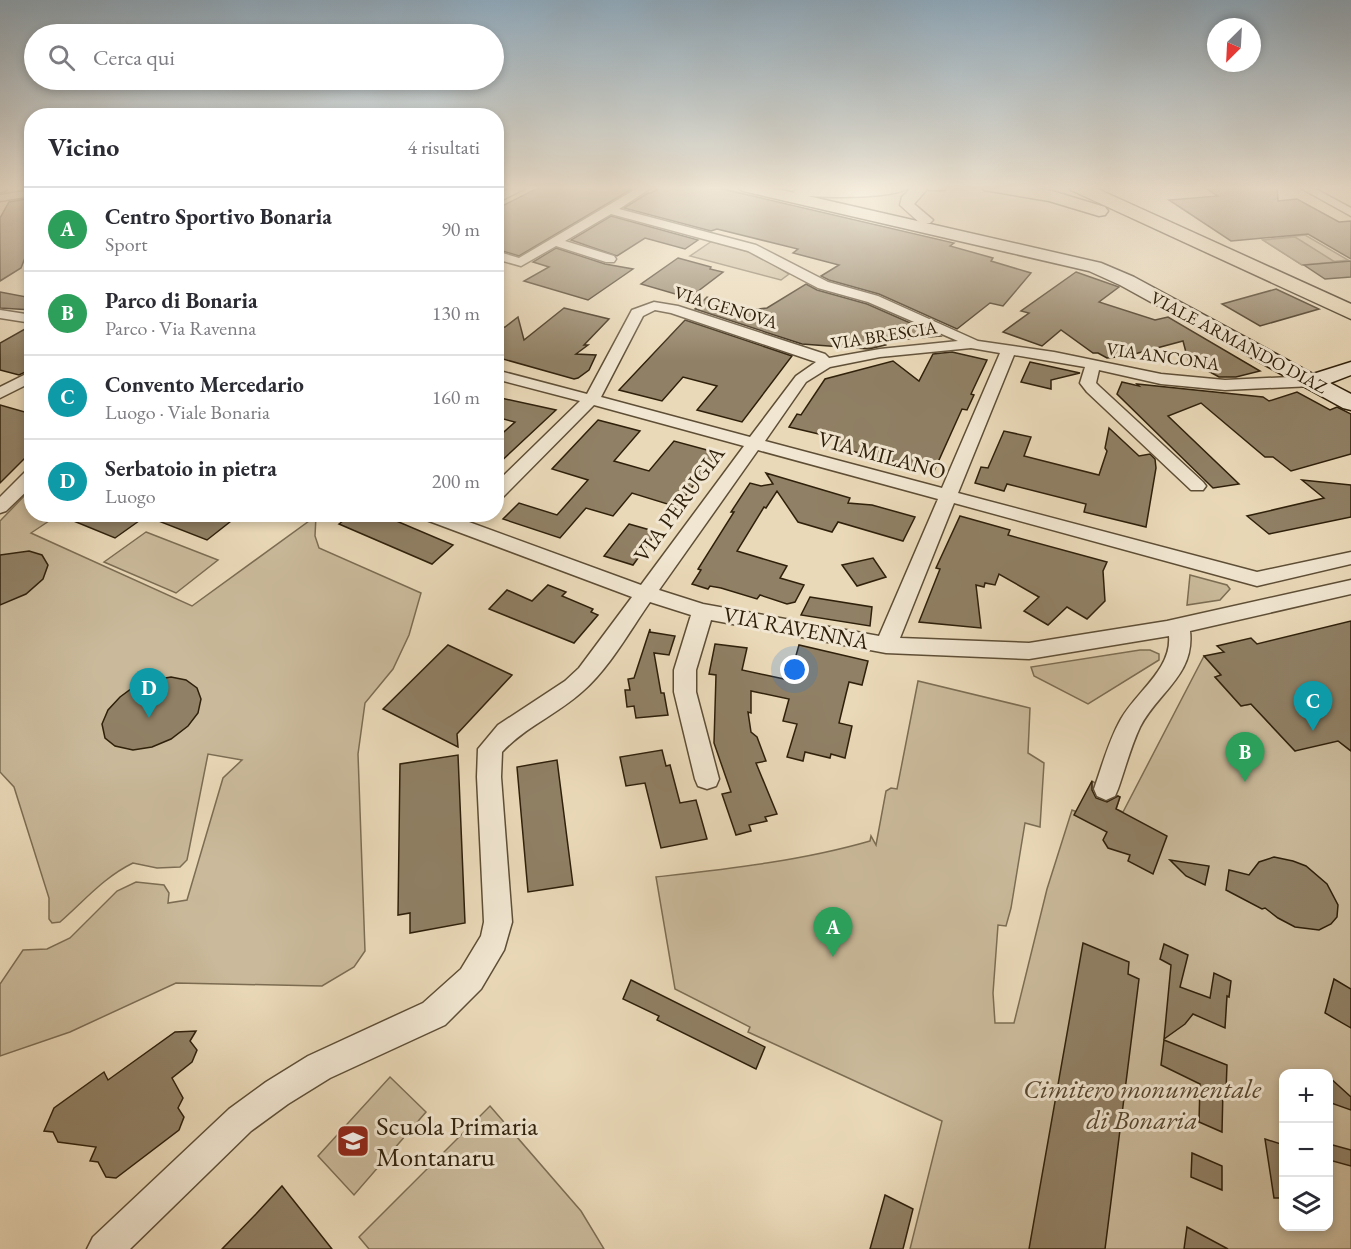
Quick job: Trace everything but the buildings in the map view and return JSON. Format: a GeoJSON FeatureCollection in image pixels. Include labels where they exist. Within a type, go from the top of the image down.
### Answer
{"type":"FeatureCollection","features":[{"type":"Feature","properties":{"kind":"highway"},"geometry":{"type":"LineString","coordinates":[[1205,244],[1351,312]]}},
{"type":"Feature","properties":{"kind":"highway"},"geometry":{"type":"LineString","coordinates":[[1223,244],[1351,298]]}},
{"type":"Feature","properties":{"kind":"main road","name":"VIALE ARMANDO DIAZ"},"geometry":{"type":"LineString","coordinates":[[996,244],[1095,267],[1320,379],[1351,390]]}},
{"type":"Feature","properties":{"kind":"main road","name":"VIALE ARMANDO DIAZ"},"geometry":{"type":"LineString","coordinates":[[1028,244],[1095,260],[1129,272],[1320,379],[1351,403]]}},
{"type":"Feature","properties":{"kind":"main road"},"geometry":{"type":"LineString","coordinates":[[1320,379],[1351,368]]}},
{"type":"Feature","properties":{"kind":"street"},"geometry":{"type":"LineString","coordinates":[[504,257],[521,262],[550,244]]}},
{"type":"Feature","properties":{"kind":"street"},"geometry":{"type":"LineString","coordinates":[[562,244],[610,259]]}},
{"type":"Feature","properties":{"kind":"street"},"geometry":{"type":"LineString","coordinates":[[739,244],[767,255],[805,277],[863,296],[979,344]]}},
{"type":"Feature","properties":{"kind":"street","name":"VIA GENOVA"},"geometry":{"type":"LineString","coordinates":[[504,486],[596,394],[635,316],[641,310],[654,306],[673,309],[820,357],[825,363]]}},
{"type":"Feature","properties":{"kind":"street"},"geometry":{"type":"LineString","coordinates":[[0,314],[24,318]]}},
{"type":"Feature","properties":{"kind":"street","name":"VIA ANCONA"},"geometry":{"type":"LineString","coordinates":[[979,344],[1161,380],[1214,384],[1273,384],[1320,379]]}},
{"type":"Feature","properties":{"kind":"street","name":"VIA BRESCIA"},"geometry":{"type":"LineString","coordinates":[[754,443],[801,379],[825,363],[880,353],[979,344]]}},
{"type":"Feature","properties":{"kind":"street"},"geometry":{"type":"LineString","coordinates":[[886,645],[1009,349]]}},
{"type":"Feature","properties":{"kind":"street"},"geometry":{"type":"LineString","coordinates":[[1093,366],[1088,384],[1197,486]]}},
{"type":"Feature","properties":{"kind":"street","name":"VIA MILANO"},"geometry":{"type":"LineString","coordinates":[[504,376],[1257,579]]}},
{"type":"Feature","properties":{"kind":"street"},"geometry":{"type":"LineString","coordinates":[[0,393],[24,380]]}},
{"type":"Feature","properties":{"kind":"street","name":"VIA PERUGIA"},"geometry":{"type":"LineString","coordinates":[[105,1249],[240,1120],[319,1067],[434,1014],[471,979],[494,940],[498,922],[489,777],[490,749],[506,732],[573,687],[587,674],[754,443]]}},
{"type":"Feature","properties":{"kind":"street"},"geometry":{"type":"LineString","coordinates":[[0,507],[24,483]]}},
{"type":"Feature","properties":{"kind":"street","name":"VIA RAVENNA"},"geometry":{"type":"LineString","coordinates":[[471,522],[644,593],[703,611],[886,645],[1029,651],[1179,626],[1351,587]]}},
{"type":"Feature","properties":{"kind":"street"},"geometry":{"type":"LineString","coordinates":[[1257,579],[1351,558]]}},
{"type":"Feature","properties":{"kind":"street"},"geometry":{"type":"LineString","coordinates":[[1257,579],[1280,602]]}},
{"type":"Feature","properties":{"kind":"street"},"geometry":{"type":"LineString","coordinates":[[703,611],[685,670],[685,692],[707,779]]}},
{"type":"Feature","properties":{"kind":"street"},"geometry":{"type":"LineString","coordinates":[[1106,789],[1130,723],[1175,664],[1181,648],[1179,626]]}},
{"type":"Feature","properties":{"kind":"green space"},"geometry":{"type":"Polygon","coordinates":[[[707,244],[723,244],[756,254],[789,274],[781,280],[690,256],[707,244]]]}},
{"type":"Feature","properties":{"kind":"green space"},"geometry":{"type":"Polygon","coordinates":[[[1270,244],[1321,244],[1348,260],[1302,265],[1270,244]]]}},
{"type":"Feature","properties":{"kind":"green space"},"geometry":{"type":"Polygon","coordinates":[[[24,496],[24,522],[48,522],[31,533],[192,606],[308,522],[316,522],[315,536],[319,548],[421,593],[409,635],[393,669],[365,703],[358,754],[365,951],[354,967],[322,986],[176,983],[70,1032],[0,1056],[0,984],[23,950],[47,949],[70,938],[117,891],[136,882],[164,885],[169,893],[168,903],[187,900],[223,778],[242,760],[208,754],[187,860],[180,867],[157,868],[133,863],[103,882],[60,922],[52,923],[49,919],[49,898],[14,787],[0,772],[0,521],[24,496]]]}},
{"type":"Feature","properties":{"kind":"green space"},"geometry":{"type":"Polygon","coordinates":[[[146,532],[218,560],[176,593],[104,562],[146,532]]]}},
{"type":"Feature","properties":{"kind":"green space"},"geometry":{"type":"Polygon","coordinates":[[[1190,575],[1227,585],[1230,589],[1220,600],[1187,605],[1190,575]]]}},
{"type":"Feature","properties":{"kind":"green space"},"geometry":{"type":"Polygon","coordinates":[[[1150,650],[1159,654],[1159,660],[1088,704],[1034,676],[1031,667],[1150,650]]]}},
{"type":"Feature","properties":{"kind":"green space","name":"Cimitero monumentale di Bonaria"},"geometry":{"type":"Polygon","coordinates":[[[1204,656],[1221,675],[1215,677],[1241,706],[1251,704],[1295,751],[1328,733],[1351,751],[1351,1249],[910,1249],[942,1121],[748,1032],[750,1027],[675,989],[656,877],[791,859],[870,841],[871,836],[876,845],[886,791],[891,788],[897,789],[918,681],[1030,708],[1028,753],[1044,763],[1040,827],[1025,823],[1011,908],[1006,926],[998,925],[993,993],[995,1023],[1014,1023],[1047,889],[1072,810],[1080,813],[1092,781],[1120,797],[1116,809],[1123,812],[1204,656]]]}},
{"type":"Feature","properties":{"kind":"green space"},"geometry":{"type":"Polygon","coordinates":[[[390,1077],[426,1112],[354,1195],[318,1156],[390,1077]]]}},
{"type":"Feature","properties":{"kind":"green space"},"geometry":{"type":"Polygon","coordinates":[[[490,1106],[581,1211],[604,1249],[369,1249],[359,1237],[490,1106]]]}},
{"type":"Feature","properties":{"kind":"shaded area"},"geometry":{"type":"Polygon","coordinates":[[[1270,244],[1307,244],[1335,262],[1302,265],[1270,244]]]}},
{"type":"Feature","properties":{"kind":"place","name":"Serbatoio in pietra"},"geometry":{"type":"Point","coordinates":[149,718]}},
{"type":"Feature","properties":{"kind":"place","name":"Convento Mercedario"},"geometry":{"type":"Point","coordinates":[1313,731]}},
{"type":"Feature","properties":{"kind":"place","name":"Parco di Bonaria"},"geometry":{"type":"Point","coordinates":[1245,782]}},
{"type":"Feature","properties":{"kind":"place","name":"Centro Sportivo Bonaria"},"geometry":{"type":"Point","coordinates":[833,957]}},
{"type":"Feature","properties":{"kind":"place","name":"Scuola Primaria Montanaru"},"geometry":{"type":"Point","coordinates":[353,1141]}}]}
